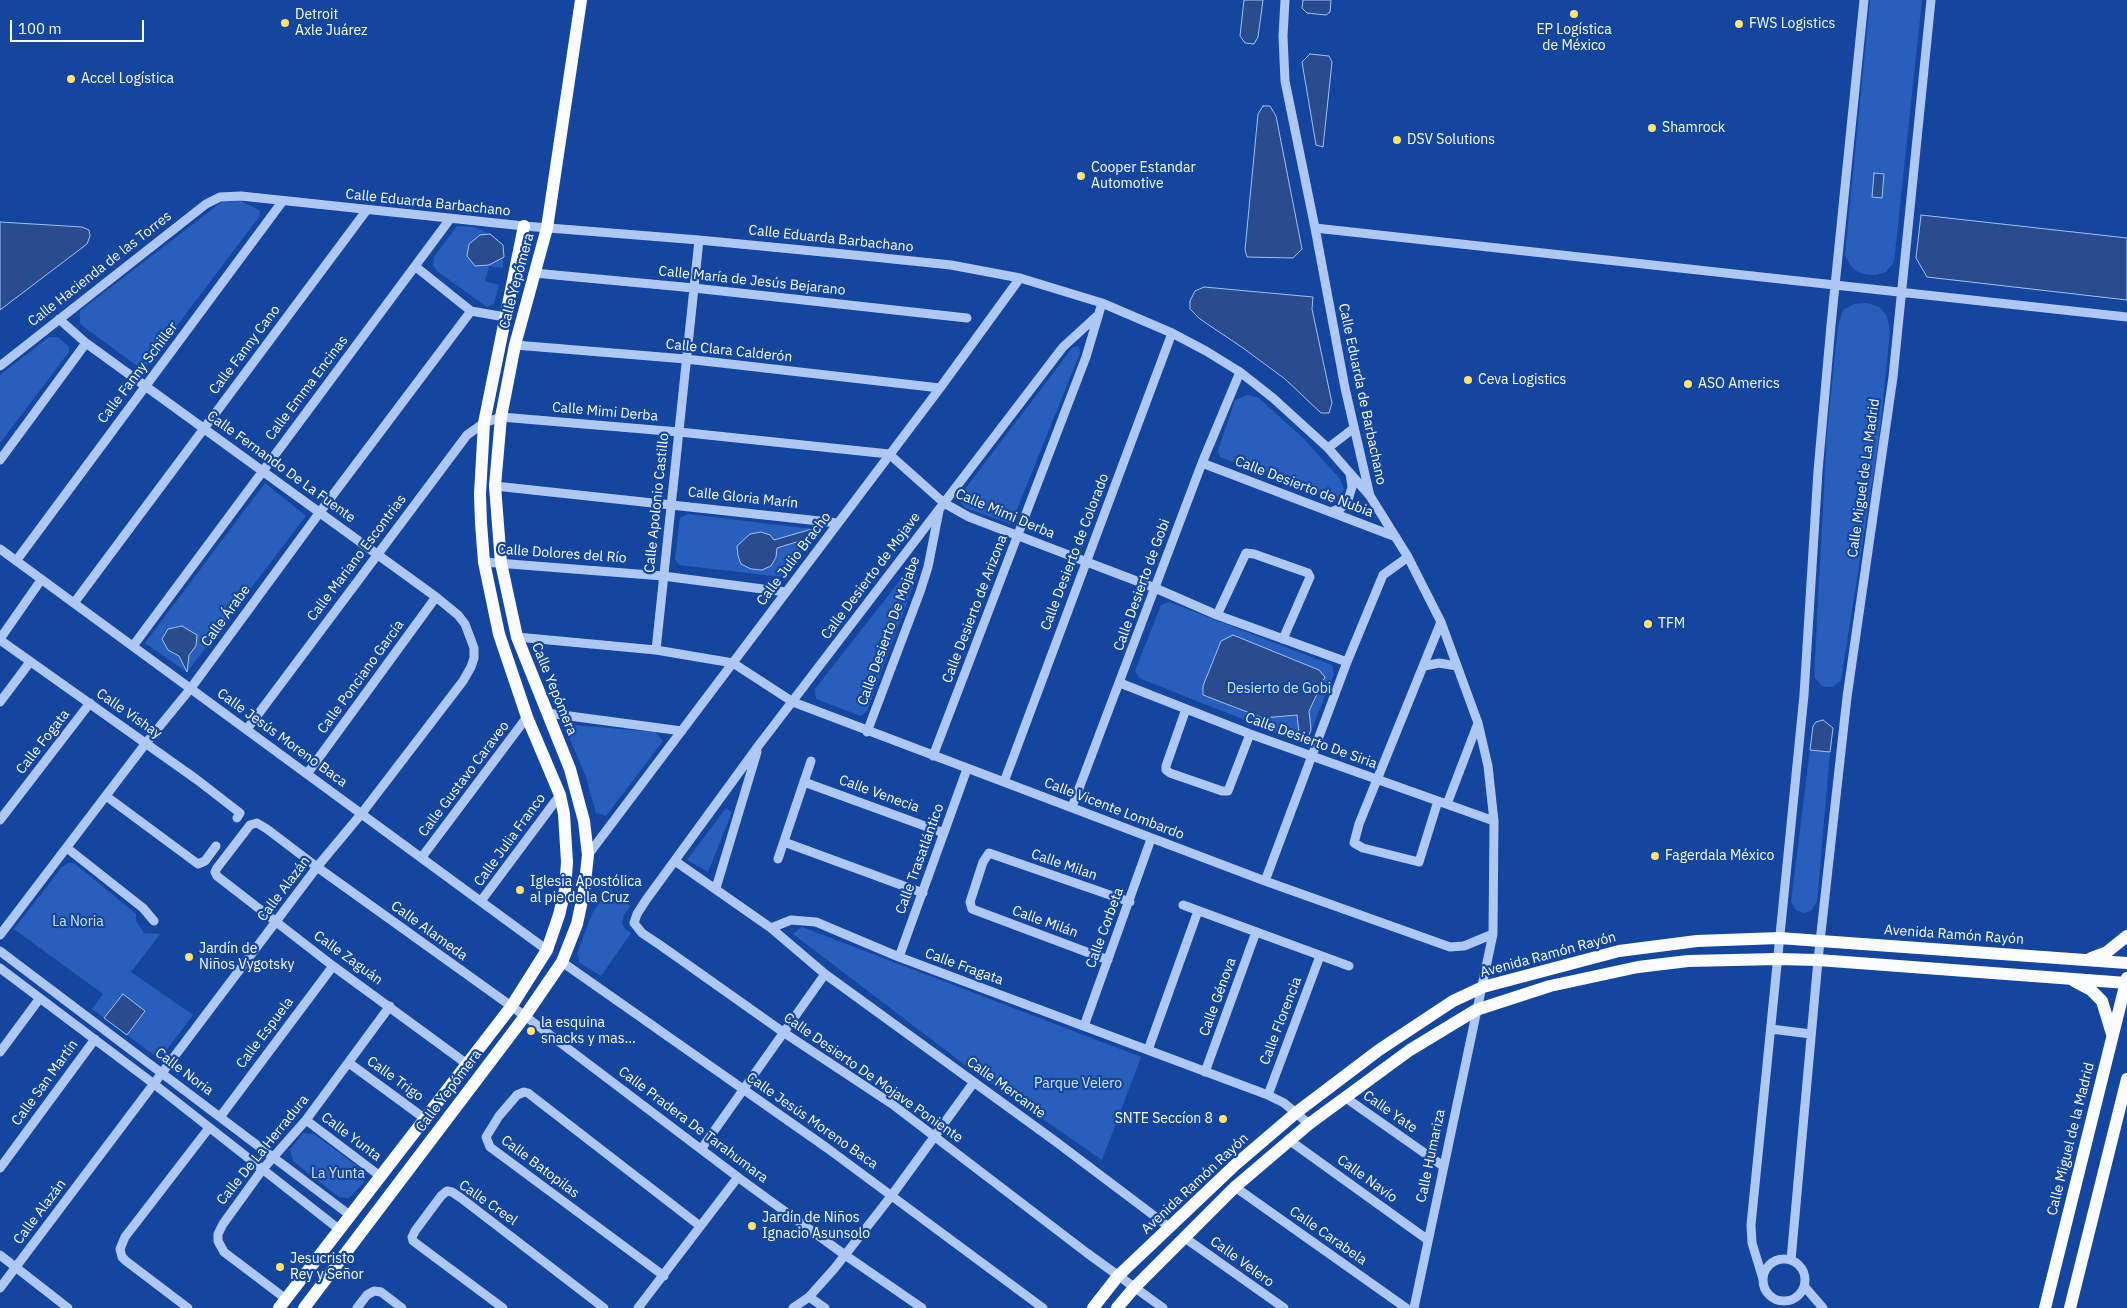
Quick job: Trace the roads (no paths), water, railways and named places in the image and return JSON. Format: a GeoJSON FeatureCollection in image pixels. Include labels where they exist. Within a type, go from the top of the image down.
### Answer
{"type":"FeatureCollection","features":[{"type":"Feature","properties":{"kind":"main road","name":"Calle Yepómera"},"geometry":{"type":"LineString","coordinates":[[304,1308],[526,1016],[562,962],[577,924],[584,891],[588,855],[580,800],[517,637],[501,563],[495,486],[501,417],[515,345],[547,228],[581,0]]}},
{"type":"Feature","properties":{"kind":"main road","name":"Calle Yepómera"},"geometry":{"type":"LineString","coordinates":[[283,1303],[511,1007],[547,950],[559,915],[567,862],[566,835],[560,795],[527,717],[499,634],[484,562],[480,494],[484,423],[524,226]]}},
{"type":"Feature","properties":{"kind":"main road"},"geometry":{"type":"LineString","coordinates":[[2087,959],[2107,952],[2127,936]]}},
{"type":"Feature","properties":{"kind":"main road","name":"Avenida Ramón Rayón"},"geometry":{"type":"LineString","coordinates":[[1093,1308],[1118,1276],[1169,1227],[1235,1165],[1297,1112],[1379,1050],[1453,1001],[1483,986],[1619,951],[1697,941],[1779,938],[2127,963]]}},
{"type":"Feature","properties":{"kind":"main road"},"geometry":{"type":"LineString","coordinates":[[1117,1308],[1134,1288],[1235,1187],[1309,1124],[1410,1050],[1476,1010],[1550,986],[1638,967],[1688,961],[1777,959],[1818,960],[2127,981]]}},
{"type":"Feature","properties":{"kind":"main road"},"geometry":{"type":"LineString","coordinates":[[2070,978],[2091,990],[2102,1001],[2113,1036]]}},
{"type":"Feature","properties":{"kind":"main road","name":"Calle Miguel de la Madrid"},"geometry":{"type":"LineString","coordinates":[[2044,1308],[2127,981]]}},
{"type":"Feature","properties":{"kind":"main road"},"geometry":{"type":"LineString","coordinates":[[2070,1308],[2127,1079]]}},
{"type":"Feature","properties":{"kind":"street","name":"Calle Eduarda de Barbachano"},"geometry":{"type":"LineString","coordinates":[[1285,0],[1283,36],[1285,81],[1315,228],[1344,388],[1370,496],[1408,557],[1440,622],[1478,723],[1488,766],[1494,821],[1493,934],[1483,986],[1476,1010]]}},
{"type":"Feature","properties":{"kind":"street"},"geometry":{"type":"LineString","coordinates":[[1763,1279],[1767,1268],[1775,1261],[1791,1260],[1796,1262],[1803,1270],[1805,1275],[1804,1286],[1802,1291],[1794,1298],[1780,1304],[1766,1289],[1763,1279],[1750,1233],[1804,695],[1818,471],[1864,0]]}},
{"type":"Feature","properties":{"kind":"street","name":"Calle Miguel de La Madrid"},"geometry":{"type":"LineString","coordinates":[[1791,1260],[1818,960],[1847,697],[1892,377],[1931,0]]}},
{"type":"Feature","properties":{"kind":"street","name":"Calle Eduarda Barbachano"},"geometry":{"type":"LineString","coordinates":[[220,197],[234,196],[366,211],[699,240],[951,265],[1020,278],[1102,303],[1172,333],[1240,372],[1274,398],[1328,448],[1370,496]]}},
{"type":"Feature","properties":{"kind":"street","name":"Calle Hacienda de las Torres"},"geometry":{"type":"LineString","coordinates":[[0,366],[206,204],[220,197]]}},
{"type":"Feature","properties":{"kind":"street","name":"Calle Fanny Schiller"},"geometry":{"type":"LineString","coordinates":[[16,561],[282,202]]}},
{"type":"Feature","properties":{"kind":"street","name":"Calle Fanny Cano"},"geometry":{"type":"LineString","coordinates":[[74,603],[366,211]]}},
{"type":"Feature","properties":{"kind":"street","name":"Calle Emma Encinas"},"geometry":{"type":"LineString","coordinates":[[133,646],[450,219]]}},
{"type":"Feature","properties":{"kind":"street"},"geometry":{"type":"LineString","coordinates":[[1315,228],[2127,317]]}},
{"type":"Feature","properties":{"kind":"street","name":"Calle Apolonio Castillo"},"geometry":{"type":"LineString","coordinates":[[656,650],[699,240]]}},
{"type":"Feature","properties":{"kind":"street"},"geometry":{"type":"LineString","coordinates":[[416,267],[471,311],[505,317]]}},
{"type":"Feature","properties":{"kind":"street","name":"Calle María de Jesús Bejarano"},"geometry":{"type":"LineString","coordinates":[[534,273],[694,288],[967,318]]}},
{"type":"Feature","properties":{"kind":"street","name":"Calle Julio Bracho"},"geometry":{"type":"LineString","coordinates":[[588,855],[940,388],[1020,278]]}},
{"type":"Feature","properties":{"kind":"street","name":"Calle Desierto de Arizona"},"geometry":{"type":"LineString","coordinates":[[933,756],[1086,357],[1102,303]]}},
{"type":"Feature","properties":{"kind":"street","name":"Calle Árabe"},"geometry":{"type":"LineString","coordinates":[[0,935],[146,743],[191,688],[471,311]]}},
{"type":"Feature","properties":{"kind":"street","name":"Calle Desierto de Mojave"},"geometry":{"type":"LineString","coordinates":[[676,861],[759,745],[1063,347],[1098,315]]}},
{"type":"Feature","properties":{"kind":"street","name":"Calle Fernando De La Fuente"},"geometry":{"type":"LineString","coordinates":[[59,319],[86,343],[436,597],[458,615],[465,624],[474,648]]}},
{"type":"Feature","properties":{"kind":"street","name":"Calle Desierto de Colorado"},"geometry":{"type":"LineString","coordinates":[[1004,782],[1172,333]]}},
{"type":"Feature","properties":{"kind":"street"},"geometry":{"type":"LineString","coordinates":[[0,460],[86,343]]}},
{"type":"Feature","properties":{"kind":"street","name":"Calle Clara Calderón"},"geometry":{"type":"LineString","coordinates":[[515,345],[686,359],[940,388]]}},
{"type":"Feature","properties":{"kind":"street","name":"Calle Desierto de Gobi"},"geometry":{"type":"LineString","coordinates":[[1072,807],[1202,463],[1240,372]]}},
{"type":"Feature","properties":{"kind":"street","name":"Calle Mimi Derba"},"geometry":{"type":"LineString","coordinates":[[501,417],[679,432],[889,454],[942,506],[1018,537],[1156,588],[1217,615],[1347,662]]}},
{"type":"Feature","properties":{"kind":"street","name":"Calle Mariano Escontrias"},"geometry":{"type":"LineString","coordinates":[[247,728],[468,435],[484,423],[501,417]]}},
{"type":"Feature","properties":{"kind":"street"},"geometry":{"type":"LineString","coordinates":[[1328,448],[1354,428]]}},
{"type":"Feature","properties":{"kind":"street","name":"Calle Desierto de Nubia"},"geometry":{"type":"LineString","coordinates":[[1202,463],[1396,537]]}},
{"type":"Feature","properties":{"kind":"street"},"geometry":{"type":"LineString","coordinates":[[1331,512],[1341,508],[1348,500],[1352,487],[1350,473]]}},
{"type":"Feature","properties":{"kind":"street","name":"Calle Gloria Marín"},"geometry":{"type":"LineString","coordinates":[[495,486],[838,523]]}},
{"type":"Feature","properties":{"kind":"street","name":"Calle Desierto De Mojabe"},"geometry":{"type":"LineString","coordinates":[[867,732],[920,592],[942,506]]}},
{"type":"Feature","properties":{"kind":"street","name":"Calle Jesús Moreno Baca"},"geometry":{"type":"LineString","coordinates":[[0,549],[247,728],[547,950]]}},
{"type":"Feature","properties":{"kind":"street"},"geometry":{"type":"LineString","coordinates":[[1217,615],[1246,553],[1254,554],[1308,573],[1310,577],[1283,639]]}},
{"type":"Feature","properties":{"kind":"street","name":"Calle Desierto De Siria"},"geometry":{"type":"LineString","coordinates":[[1265,881],[1347,662],[1383,575],[1408,557]]}},
{"type":"Feature","properties":{"kind":"street","name":"Calle Dolores del Río"},"geometry":{"type":"LineString","coordinates":[[484,562],[663,576],[786,592]]}},
{"type":"Feature","properties":{"kind":"street"},"geometry":{"type":"LineString","coordinates":[[0,639],[41,580]]}},
{"type":"Feature","properties":{"kind":"street","name":"Calle Ponciano García"},"geometry":{"type":"LineString","coordinates":[[307,774],[436,597]]}},
{"type":"Feature","properties":{"kind":"street"},"geometry":{"type":"LineString","coordinates":[[1440,622],[1354,837],[1356,845],[1419,862],[1442,802],[1478,723]]}},
{"type":"Feature","properties":{"kind":"street"},"geometry":{"type":"LineString","coordinates":[[517,637],[656,650],[733,663]]}},
{"type":"Feature","properties":{"kind":"street","name":"Calle Vishay"},"geometry":{"type":"LineString","coordinates":[[0,639],[146,743],[238,816]]}},
{"type":"Feature","properties":{"kind":"street","name":"Calle Alazán"},"geometry":{"type":"LineString","coordinates":[[0,1288],[317,867],[362,814],[463,681],[472,667],[474,648]]}},
{"type":"Feature","properties":{"kind":"street"},"geometry":{"type":"LineString","coordinates":[[0,702],[30,662]]}},
{"type":"Feature","properties":{"kind":"street","name":"Calle Vicente Lombardo"},"geometry":{"type":"LineString","coordinates":[[733,663],[793,702],[867,732],[1072,807],[1151,839],[1450,947],[1464,946],[1493,934]]}},
{"type":"Feature","properties":{"kind":"street"},"geometry":{"type":"LineString","coordinates":[[1424,666],[1439,663],[1457,666]]}},
{"type":"Feature","properties":{"kind":"street","name":"Calle Desierto De Siria"},"geometry":{"type":"LineString","coordinates":[[1120,683],[1250,734],[1494,821]]}},
{"type":"Feature","properties":{"kind":"street","name":"Calle Fogata"},"geometry":{"type":"LineString","coordinates":[[0,820],[90,703]]}},
{"type":"Feature","properties":{"kind":"street"},"geometry":{"type":"LineString","coordinates":[[1186,709],[1166,766],[1166,770],[1170,773],[1222,791],[1228,791],[1250,734]]}},
{"type":"Feature","properties":{"kind":"street"},"geometry":{"type":"LineString","coordinates":[[547,713],[682,731]]}},
{"type":"Feature","properties":{"kind":"street","name":"Calle Gustavo Caraveo"},"geometry":{"type":"LineString","coordinates":[[422,857],[527,717]]}},
{"type":"Feature","properties":{"kind":"street"},"geometry":{"type":"LineString","coordinates":[[716,888],[759,745]]}},
{"type":"Feature","properties":{"kind":"street"},"geometry":{"type":"LineString","coordinates":[[778,859],[811,761]]}},
{"type":"Feature","properties":{"kind":"street","name":"Calle Trasatlántico"},"geometry":{"type":"LineString","coordinates":[[899,957],[967,770]]}},
{"type":"Feature","properties":{"kind":"street","name":"Calle Venecia"},"geometry":{"type":"LineString","coordinates":[[804,782],[944,833]]}},
{"type":"Feature","properties":{"kind":"street","name":"Calle Julia Franco"},"geometry":{"type":"LineString","coordinates":[[481,901],[560,795]]}},
{"type":"Feature","properties":{"kind":"street"},"geometry":{"type":"LineString","coordinates":[[106,796],[198,864],[205,861],[216,846]]}},
{"type":"Feature","properties":{"kind":"street","name":"Calle Alameda"},"geometry":{"type":"LineString","coordinates":[[215,872],[247,828],[254,822],[267,829],[317,867],[526,1016]]}},
{"type":"Feature","properties":{"kind":"street","name":"Calle Corbeta"},"geometry":{"type":"LineString","coordinates":[[1084,1026],[1151,839]]}},
{"type":"Feature","properties":{"kind":"street"},"geometry":{"type":"LineString","coordinates":[[784,842],[923,893]]}},
{"type":"Feature","properties":{"kind":"street"},"geometry":{"type":"LineString","coordinates":[[67,848],[143,908],[154,921]]}},
{"type":"Feature","properties":{"kind":"street","name":"Calle Milan"},"geometry":{"type":"LineString","coordinates":[[972,909],[970,902],[983,862],[989,853],[1130,902]]}},
{"type":"Feature","properties":{"kind":"street","name":"Calle Mercante"},"geometry":{"type":"LineString","coordinates":[[676,861],[770,928],[825,974],[1055,1141],[1169,1227]]}},
{"type":"Feature","properties":{"kind":"street","name":"Calle Desierto De Mojave Poniente"},"geometry":{"type":"LineString","coordinates":[[676,861],[637,914],[634,923],[642,933],[783,1032],[892,1104],[1163,1308]]}},
{"type":"Feature","properties":{"kind":"street","name":"Calle Zaguán"},"geometry":{"type":"LineString","coordinates":[[215,872],[220,879],[333,966],[390,1006],[466,1064]]}},
{"type":"Feature","properties":{"kind":"street"},"geometry":{"type":"LineString","coordinates":[[1183,905],[1349,966]]}},
{"type":"Feature","properties":{"kind":"street","name":"Calle Milán"},"geometry":{"type":"LineString","coordinates":[[972,909],[1108,960]]}},
{"type":"Feature","properties":{"kind":"street"},"geometry":{"type":"LineString","coordinates":[[1148,1050],[1198,911]]}},
{"type":"Feature","properties":{"kind":"street","name":"Calle Fragata"},"geometry":{"type":"LineString","coordinates":[[770,928],[791,920],[816,922],[899,957],[1268,1095],[1297,1112],[1309,1124]]}},
{"type":"Feature","properties":{"kind":"street","name":"Calle Génova"},"geometry":{"type":"LineString","coordinates":[[1205,1072],[1256,932]]}},
{"type":"Feature","properties":{"kind":"street","name":"Calle Noria"},"geometry":{"type":"LineString","coordinates":[[0,951],[351,1216]]}},
{"type":"Feature","properties":{"kind":"street","name":"Calle Florencia"},"geometry":{"type":"LineString","coordinates":[[1268,1095],[1320,956]]}},
{"type":"Feature","properties":{"kind":"street","name":"Calle Jesús Moreno Baca"},"geometry":{"type":"LineString","coordinates":[[562,962],[892,1195],[1043,1308]]}},
{"type":"Feature","properties":{"kind":"street","name":"Calle Espuela"},"geometry":{"type":"LineString","coordinates":[[220,1117],[333,966]]}},
{"type":"Feature","properties":{"kind":"street","name":"Calle Noria"},"geometry":{"type":"LineString","coordinates":[[0,968],[154,1084],[340,1230]]}},
{"type":"Feature","properties":{"kind":"street"},"geometry":{"type":"LineString","coordinates":[[702,1148],[825,974]]}},
{"type":"Feature","properties":{"kind":"street"},"geometry":{"type":"LineString","coordinates":[[0,1052],[40,998]]}},
{"type":"Feature","properties":{"kind":"street","name":"Calle De La Herradura"},"geometry":{"type":"LineString","coordinates":[[283,1303],[224,1252],[218,1241],[218,1234],[223,1224],[262,1170],[306,1120],[390,1006]]}},
{"type":"Feature","properties":{"kind":"street","name":"Calle Humariza"},"geometry":{"type":"LineString","coordinates":[[1414,1308],[1476,1010]]}},
{"type":"Feature","properties":{"kind":"street","name":"Calle Pradera De Tarahumara"},"geometry":{"type":"LineString","coordinates":[[526,1016],[738,1177],[922,1308]]}},
{"type":"Feature","properties":{"kind":"street"},"geometry":{"type":"LineString","coordinates":[[1771,1029],[1811,1034]]}},
{"type":"Feature","properties":{"kind":"street","name":"Calle San Martín"},"geometry":{"type":"LineString","coordinates":[[0,1168],[95,1039]]}},
{"type":"Feature","properties":{"kind":"street","name":"Calle Trigo"},"geometry":{"type":"LineString","coordinates":[[349,1063],[424,1118]]}},
{"type":"Feature","properties":{"kind":"street"},"geometry":{"type":"LineString","coordinates":[[793,1308],[809,1297],[845,1255],[892,1195],[974,1082]]}},
{"type":"Feature","properties":{"kind":"street","name":"Calle Batopilas"},"geometry":{"type":"LineString","coordinates":[[664,1276],[490,1146],[486,1137],[499,1116],[517,1095],[524,1092],[528,1093],[700,1226]]}},
{"type":"Feature","properties":{"kind":"street","name":"Calle Yate"},"geometry":{"type":"LineString","coordinates":[[1346,1098],[1443,1166]]}},
{"type":"Feature","properties":{"kind":"street","name":"Calle Yunta"},"geometry":{"type":"LineString","coordinates":[[306,1120],[380,1176]]}},
{"type":"Feature","properties":{"kind":"street"},"geometry":{"type":"LineString","coordinates":[[188,1308],[126,1261],[120,1253],[120,1244],[209,1128]]}},
{"type":"Feature","properties":{"kind":"street","name":"Calle Navío"},"geometry":{"type":"LineString","coordinates":[[1289,1140],[1428,1240]]}},
{"type":"Feature","properties":{"kind":"street"},"geometry":{"type":"LineString","coordinates":[[638,1308],[738,1177]]}},
{"type":"Feature","properties":{"kind":"street","name":"Calle Carabela"},"geometry":{"type":"LineString","coordinates":[[1235,1187],[1406,1308]]}},
{"type":"Feature","properties":{"kind":"street","name":"Calle Creel"},"geometry":{"type":"LineString","coordinates":[[503,1308],[413,1241],[412,1234],[447,1191],[461,1198],[604,1308]]}},
{"type":"Feature","properties":{"kind":"street","name":"Calle Velero"},"geometry":{"type":"LineString","coordinates":[[1185,1238],[1284,1308]]}},
{"type":"Feature","properties":{"kind":"street"},"geometry":{"type":"LineString","coordinates":[[0,1255],[68,1308]]}},
{"type":"Feature","properties":{"kind":"street"},"geometry":{"type":"LineString","coordinates":[[1804,1286],[1823,1308]]}},
{"type":"Feature","properties":{"kind":"street"},"geometry":{"type":"LineString","coordinates":[[357,1308],[367,1295],[374,1291],[381,1292],[402,1308]]}},
{"type":"Feature","properties":{"kind":"street"},"geometry":{"type":"LineString","coordinates":[[809,1297],[824,1308]]}},
{"type":"Feature","properties":{"kind":"place","name":"EP Logística de México"},"geometry":{"type":"Point","coordinates":[1574,14]}},
{"type":"Feature","properties":{"kind":"place","name":"Detroit Axle Juárez"},"geometry":{"type":"Point","coordinates":[285,23]}},
{"type":"Feature","properties":{"kind":"place","name":"FWS Logistics"},"geometry":{"type":"Point","coordinates":[1739,24]}},
{"type":"Feature","properties":{"kind":"place","name":"Accel Logística"},"geometry":{"type":"Point","coordinates":[71,79]}},
{"type":"Feature","properties":{"kind":"place","name":"Shamrock"},"geometry":{"type":"Point","coordinates":[1652,128]}},
{"type":"Feature","properties":{"kind":"place","name":"DSV Solutions"},"geometry":{"type":"Point","coordinates":[1397,140]}},
{"type":"Feature","properties":{"kind":"place","name":"Cooper Estandar Automotive"},"geometry":{"type":"Point","coordinates":[1081,176]}},
{"type":"Feature","properties":{"kind":"place","name":"Ceva Logistics"},"geometry":{"type":"Point","coordinates":[1468,380]}},
{"type":"Feature","properties":{"kind":"place","name":"ASO Americs"},"geometry":{"type":"Point","coordinates":[1688,384]}},
{"type":"Feature","properties":{"kind":"place","name":"TFM"},"geometry":{"type":"Point","coordinates":[1648,624]}},
{"type":"Feature","properties":{"kind":"place","name":"Fagerdala México"},"geometry":{"type":"Point","coordinates":[1655,856]}},
{"type":"Feature","properties":{"kind":"place","name":"Iglesia Apostólica al pie de la Cruz"},"geometry":{"type":"Point","coordinates":[520,890]}},
{"type":"Feature","properties":{"kind":"place","name":"Jardín de Niños Vygotsky"},"geometry":{"type":"Point","coordinates":[189,957]}},
{"type":"Feature","properties":{"kind":"place","name":"la esquina snacks y mas..."},"geometry":{"type":"Point","coordinates":[531,1031]}},
{"type":"Feature","properties":{"kind":"place","name":"SNTE Seccíon 8"},"geometry":{"type":"Point","coordinates":[1223,1119]}},
{"type":"Feature","properties":{"kind":"place","name":"Jardín de Niños Ignacio Asunsolo"},"geometry":{"type":"Point","coordinates":[752,1226]}},
{"type":"Feature","properties":{"kind":"place","name":"Jesucristo Rey y Señor"},"geometry":{"type":"Point","coordinates":[280,1267]}},
{"type":"Feature","properties":{"kind":"park label","name":"Desierto de Gobi"},"geometry":{"type":"Point","coordinates":[1279,689]}},
{"type":"Feature","properties":{"kind":"park label","name":"La Noria"},"geometry":{"type":"Point","coordinates":[78,922]}},
{"type":"Feature","properties":{"kind":"park label","name":"Parque Velero"},"geometry":{"type":"Point","coordinates":[1078,1084]}},
{"type":"Feature","properties":{"kind":"park label","name":"La Yunta"},"geometry":{"type":"Point","coordinates":[338,1174]}}]}
